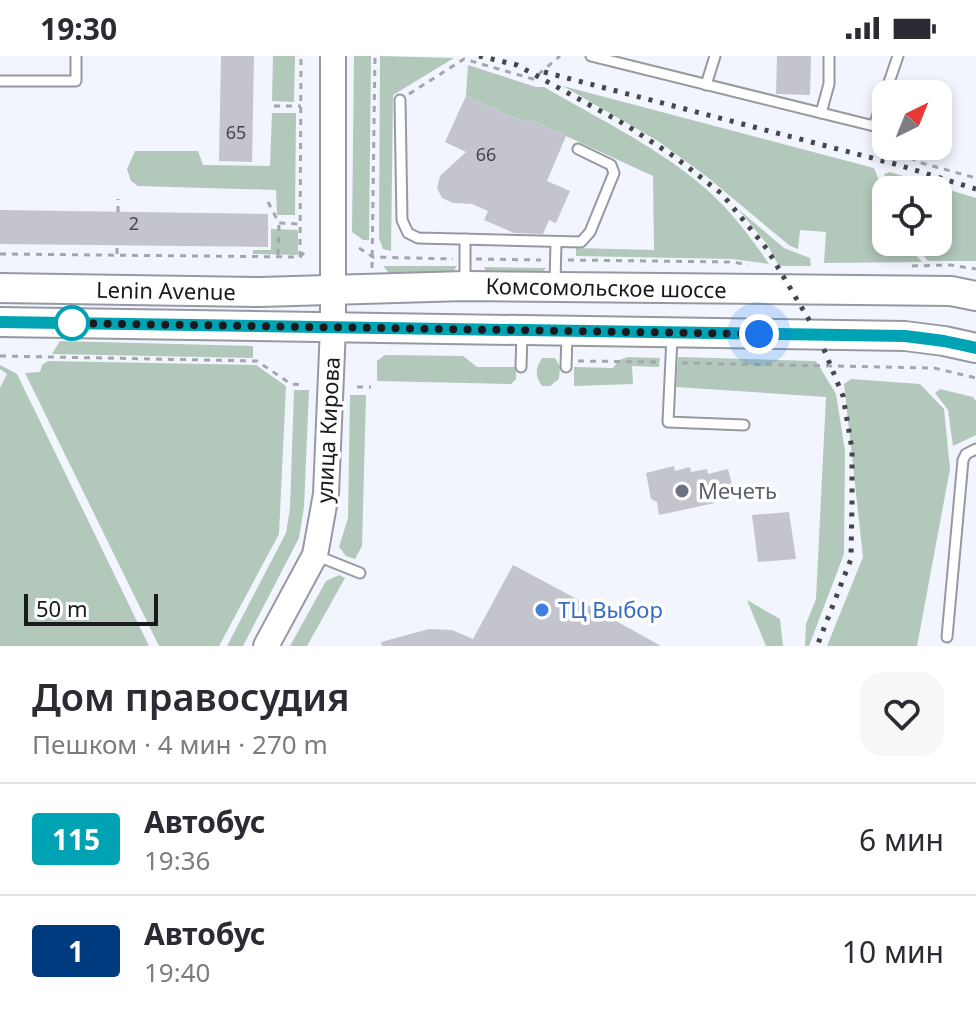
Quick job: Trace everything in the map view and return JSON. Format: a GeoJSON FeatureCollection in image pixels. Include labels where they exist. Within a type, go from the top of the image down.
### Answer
{"type":"FeatureCollection","features":[{"type":"Feature","properties":{"kind":"main road","name":"улица Кирова"},"geometry":{"type":"LineString","coordinates":[[266,646],[315,555],[326,494],[333,327],[333,56]]}},
{"type":"Feature","properties":{"kind":"main road","name":"Комсомольское шоссе"},"geometry":{"type":"LineString","coordinates":[[332,290],[465,272],[556,273],[951,291],[976,296]]}},
{"type":"Feature","properties":{"kind":"main road","name":"Lenin Avenue"},"geometry":{"type":"LineString","coordinates":[[0,288],[260,292],[332,290]]}},
{"type":"Feature","properties":{"kind":"main road","name":"Lenin Avenue"},"geometry":{"type":"LineString","coordinates":[[0,322],[333,327]]}},
{"type":"Feature","properties":{"kind":"main road","name":"Комсомольское шоссе"},"geometry":{"type":"LineString","coordinates":[[333,327],[905,336],[976,348]]}},
{"type":"Feature","properties":{"kind":"lane"},"geometry":{"type":"LineString","coordinates":[[0,81],[76,81],[76,56]]}},
{"type":"Feature","properties":{"kind":"lane"},"geometry":{"type":"LineString","coordinates":[[591,56],[874,126],[898,56]]}},
{"type":"Feature","properties":{"kind":"lane"},"geometry":{"type":"LineString","coordinates":[[706,85],[715,56]]}},
{"type":"Feature","properties":{"kind":"lane"},"geometry":{"type":"LineString","coordinates":[[821,113],[829,84],[829,56]]}},
{"type":"Feature","properties":{"kind":"lane"},"geometry":{"type":"LineString","coordinates":[[400,100],[402,220],[408,233],[418,238],[581,242],[587,238],[614,173],[611,165],[578,149]]}},
{"type":"Feature","properties":{"kind":"lane"},"geometry":{"type":"LineString","coordinates":[[465,239],[465,272]]}},
{"type":"Feature","properties":{"kind":"lane"},"geometry":{"type":"LineString","coordinates":[[556,242],[556,273]]}},
{"type":"Feature","properties":{"kind":"lane"},"geometry":{"type":"LineString","coordinates":[[521,367],[522,330]]}},
{"type":"Feature","properties":{"kind":"lane"},"geometry":{"type":"LineString","coordinates":[[566,364],[567,331]]}},
{"type":"Feature","properties":{"kind":"lane"},"geometry":{"type":"LineString","coordinates":[[672,332],[668,422],[744,425]]}},
{"type":"Feature","properties":{"kind":"lane"},"geometry":{"type":"LineString","coordinates":[[947,637],[963,460],[966,454],[976,449]]}},
{"type":"Feature","properties":{"kind":"lane"},"geometry":{"type":"LineString","coordinates":[[315,555],[360,573]]}},
{"type":"Feature","properties":{"kind":"path"},"geometry":{"type":"LineString","coordinates":[[300,257],[301,56]]}},
{"type":"Feature","properties":{"kind":"path"},"geometry":{"type":"LineString","coordinates":[[372,268],[375,56]]}},
{"type":"Feature","properties":{"kind":"path"},"geometry":{"type":"LineString","coordinates":[[400,100],[464,59],[533,79],[560,56]]}},
{"type":"Feature","properties":{"kind":"path"},"geometry":{"type":"LineString","coordinates":[[274,106],[301,106]]}},
{"type":"Feature","properties":{"kind":"path"},"geometry":{"type":"LineString","coordinates":[[914,160],[976,178]]}},
{"type":"Feature","properties":{"kind":"path"},"geometry":{"type":"LineString","coordinates":[[118,199],[118,212]]}},
{"type":"Feature","properties":{"kind":"path"},"geometry":{"type":"LineString","coordinates":[[268,202],[279,223],[278,256]]}},
{"type":"Feature","properties":{"kind":"path"},"geometry":{"type":"LineString","coordinates":[[279,223],[300,224]]}},
{"type":"Feature","properties":{"kind":"path"},"geometry":{"type":"LineString","coordinates":[[117,245],[117,254]]}},
{"type":"Feature","properties":{"kind":"path"},"geometry":{"type":"LineString","coordinates":[[359,248],[373,257],[465,272],[556,273],[733,262],[756,266]]}},
{"type":"Feature","properties":{"kind":"path"},"geometry":{"type":"LineString","coordinates":[[300,257],[307,249]]}},
{"type":"Feature","properties":{"kind":"path"},"geometry":{"type":"LineString","coordinates":[[0,254],[300,257]]}},
{"type":"Feature","properties":{"kind":"path"},"geometry":{"type":"LineString","coordinates":[[903,266],[950,265],[976,269]]}},
{"type":"Feature","properties":{"kind":"path"},"geometry":{"type":"LineString","coordinates":[[0,356],[257,361],[291,384],[304,385]]}},
{"type":"Feature","properties":{"kind":"path"},"geometry":{"type":"LineString","coordinates":[[566,364],[934,368],[976,378]]}},
{"type":"Feature","properties":{"kind":"path"},"geometry":{"type":"LineString","coordinates":[[357,387],[371,387]]}},
{"type":"Feature","properties":{"kind":"green space"},"geometry":{"type":"Polygon","coordinates":[[[273,56],[295,56],[294,102],[272,101],[273,56]]]}},
{"type":"Feature","properties":{"kind":"green space"},"geometry":{"type":"Polygon","coordinates":[[[354,56],[371,56],[369,240],[363,240],[352,232],[354,56]]]}},
{"type":"Feature","properties":{"kind":"green space"},"geometry":{"type":"Polygon","coordinates":[[[380,56],[454,58],[393,95],[391,251],[383,249],[379,238],[380,56]]]}},
{"type":"Feature","properties":{"kind":"green space"},"geometry":{"type":"Polygon","coordinates":[[[468,65],[544,87],[668,160],[723,206],[769,264],[732,259],[576,256],[576,248],[654,250],[653,176],[529,119],[527,123],[466,96],[468,65]]]}},
{"type":"Feature","properties":{"kind":"green space"},"geometry":{"type":"Polygon","coordinates":[[[563,86],[874,168],[877,176],[872,176],[872,256],[917,256],[922,262],[824,263],[826,232],[800,230],[798,249],[790,246],[706,176],[658,141],[563,86]]]}},
{"type":"Feature","properties":{"kind":"green space"},"geometry":{"type":"Polygon","coordinates":[[[272,113],[296,113],[295,215],[277,215],[276,190],[138,186],[131,181],[127,169],[135,151],[198,151],[203,165],[270,166],[272,113]]]}},
{"type":"Feature","properties":{"kind":"green space"},"geometry":{"type":"Polygon","coordinates":[[[890,172],[903,176],[885,176],[890,172]]]}},
{"type":"Feature","properties":{"kind":"green space"},"geometry":{"type":"Polygon","coordinates":[[[952,191],[976,198],[976,261],[928,261],[924,256],[952,256],[952,191]]]}},
{"type":"Feature","properties":{"kind":"green space"},"geometry":{"type":"Polygon","coordinates":[[[738,209],[784,248],[810,258],[811,266],[779,266],[767,244],[738,209]]]}},
{"type":"Feature","properties":{"kind":"green space"},"geometry":{"type":"Polygon","coordinates":[[[271,229],[298,230],[298,255],[253,254],[253,250],[271,250],[271,229]]]}},
{"type":"Feature","properties":{"kind":"green space"},"geometry":{"type":"Polygon","coordinates":[[[383,266],[457,266],[452,273],[389,273],[383,266]]]}},
{"type":"Feature","properties":{"kind":"green space"},"geometry":{"type":"Polygon","coordinates":[[[484,267],[546,268],[539,275],[487,274],[484,267]]]}},
{"type":"Feature","properties":{"kind":"green space"},"geometry":{"type":"Polygon","coordinates":[[[60,341],[253,346],[253,358],[52,354],[60,341]]]}},
{"type":"Feature","properties":{"kind":"green space"},"geometry":{"type":"Polygon","coordinates":[[[385,355],[463,356],[477,367],[516,367],[516,379],[511,384],[377,381],[377,361],[385,355]]]}},
{"type":"Feature","properties":{"kind":"green space"},"geometry":{"type":"Polygon","coordinates":[[[628,357],[660,358],[659,367],[632,366],[633,384],[574,386],[574,367],[613,368],[619,360],[628,357]]]}},
{"type":"Feature","properties":{"kind":"green space"},"geometry":{"type":"Polygon","coordinates":[[[678,357],[816,361],[836,394],[845,451],[844,554],[809,646],[805,646],[806,624],[816,599],[826,397],[676,387],[678,357]]]}},
{"type":"Feature","properties":{"kind":"green space"},"geometry":{"type":"Polygon","coordinates":[[[542,358],[555,358],[560,367],[559,379],[550,386],[542,386],[537,376],[542,358]]]}},
{"type":"Feature","properties":{"kind":"green space"},"geometry":{"type":"Polygon","coordinates":[[[48,361],[256,365],[286,386],[279,534],[219,646],[159,646],[25,373],[40,372],[42,365],[48,361]]]}},
{"type":"Feature","properties":{"kind":"green space"},"geometry":{"type":"Polygon","coordinates":[[[0,365],[17,374],[149,646],[0,646],[0,388],[7,374],[0,369],[0,365]]]}},
{"type":"Feature","properties":{"kind":"green space"},"geometry":{"type":"Polygon","coordinates":[[[851,379],[920,384],[944,409],[950,469],[917,646],[827,646],[863,557],[844,384],[851,379]]]}},
{"type":"Feature","properties":{"kind":"green space"},"geometry":{"type":"Polygon","coordinates":[[[940,389],[973,397],[976,401],[976,435],[953,446],[948,410],[935,393],[940,389]]]}},
{"type":"Feature","properties":{"kind":"green space"},"geometry":{"type":"Polygon","coordinates":[[[294,390],[309,390],[304,507],[299,538],[243,646],[227,646],[286,533],[290,508],[294,390]]]}},
{"type":"Feature","properties":{"kind":"green space"},"geometry":{"type":"Polygon","coordinates":[[[350,395],[366,395],[362,546],[355,559],[346,556],[339,547],[348,518],[350,395]]]}},
{"type":"Feature","properties":{"kind":"green space"},"geometry":{"type":"Polygon","coordinates":[[[339,575],[345,578],[307,646],[290,646],[326,581],[339,575]]]}},
{"type":"Feature","properties":{"kind":"green space"},"geometry":{"type":"Polygon","coordinates":[[[747,600],[780,619],[783,646],[766,646],[747,600]]]}},
{"type":"Feature","properties":{"kind":"building"},"geometry":{"type":"Polygon","coordinates":[[[221,56],[254,56],[252,162],[219,161],[221,56]]]}},
{"type":"Feature","properties":{"kind":"building"},"geometry":{"type":"Polygon","coordinates":[[[777,56],[811,56],[810,95],[776,94],[777,56]]]}},
{"type":"Feature","properties":{"kind":"building"},"geometry":{"type":"Polygon","coordinates":[[[466,96],[527,123],[529,119],[566,136],[547,181],[570,191],[556,223],[549,220],[543,234],[514,233],[484,220],[488,211],[442,198],[437,188],[440,176],[466,152],[445,142],[466,96]]]}},
{"type":"Feature","properties":{"kind":"building"},"geometry":{"type":"Polygon","coordinates":[[[0,210],[268,214],[268,247],[0,244],[0,210]]]}},
{"type":"Feature","properties":{"kind":"building","name":"Мечеть"},"geometry":{"type":"Polygon","coordinates":[[[674,466],[675,471],[690,467],[691,472],[707,469],[708,474],[728,469],[733,489],[713,493],[715,503],[659,515],[657,502],[651,499],[646,473],[674,466]]]}},
{"type":"Feature","properties":{"kind":"building"},"geometry":{"type":"Polygon","coordinates":[[[789,512],[796,559],[758,562],[752,515],[789,512]]]}},
{"type":"Feature","properties":{"kind":"building","name":"ТЦ Выбор"},"geometry":{"type":"Polygon","coordinates":[[[513,565],[661,646],[382,646],[381,642],[429,629],[452,630],[473,639],[513,565]]]}},
{"type":"Feature","properties":{"kind":"railway"},"geometry":{"type":"LineString","coordinates":[[479,56],[517,65],[626,125],[675,157],[722,194],[767,249],[818,335],[843,396],[852,449],[852,501],[851,559],[817,646]]}},
{"type":"Feature","properties":{"kind":"railway"},"geometry":{"type":"LineString","coordinates":[[544,72],[895,164],[976,189]]}},
{"type":"Feature","properties":{"kind":"bus line","name":"115"},"geometry":{"type":"LineString","coordinates":[[0,322],[905,336],[976,348]]}},
{"type":"Feature","properties":{"kind":"place","name":"Мечеть"},"geometry":{"type":"Point","coordinates":[682,491]}},
{"type":"Feature","properties":{"kind":"place","name":"ТЦ Выбор"},"geometry":{"type":"Point","coordinates":[542,610]}},
{"type":"Feature","properties":{"kind":"route"},"geometry":{"type":"LineString","coordinates":[[72,323],[61,323],[759,334]]}}]}
